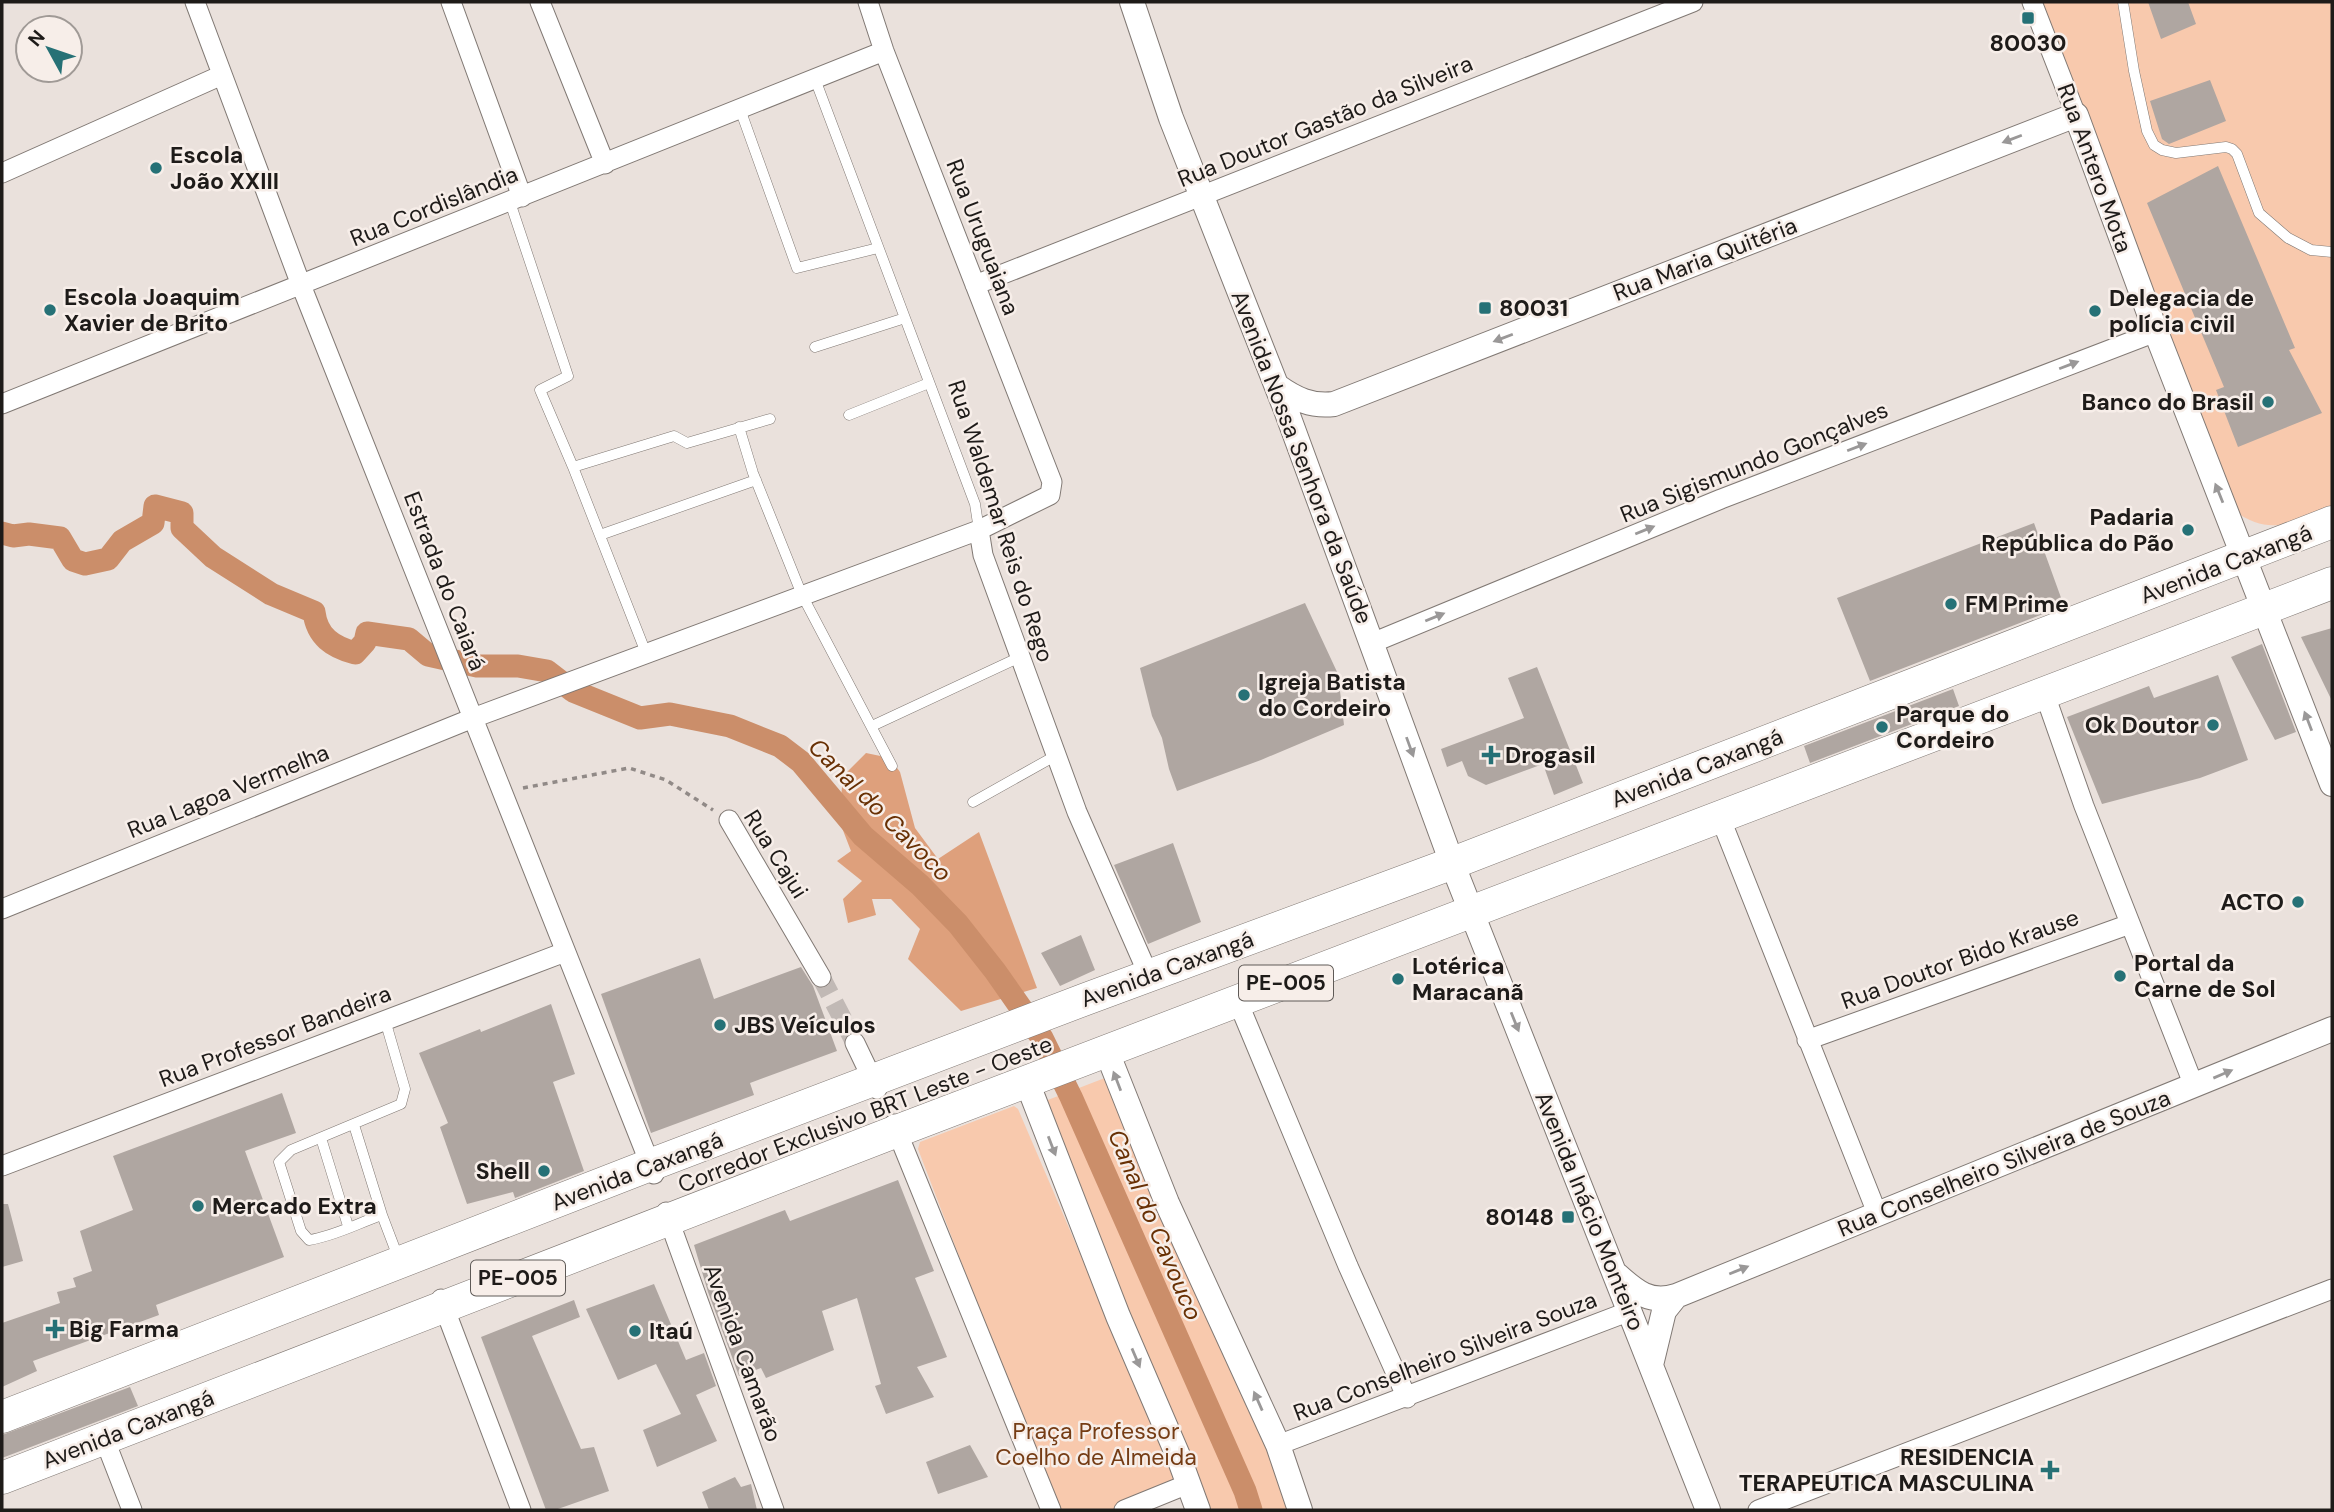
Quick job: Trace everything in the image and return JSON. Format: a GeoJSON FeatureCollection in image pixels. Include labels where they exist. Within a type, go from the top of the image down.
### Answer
{"type":"FeatureCollection","features":[{"type":"Feature","properties":{"kind":"main road","name":"Avenida Caxangá"},"geometry":{"type":"LineString","coordinates":[[2,1418],[877,1088],[1013,1035],[1086,999],[1453,867],[2248,565],[2332,522]]}},
{"type":"Feature","properties":{"kind":"main road","name":"Avenida Caxangá"},"geometry":{"type":"LineString","coordinates":[[2,1478],[896,1127],[1238,1002],[1470,908],[1720,817],[2263,604],[2332,583]]}},
{"type":"Feature","properties":{"kind":"street","name":"Estrada do Caiará"},"geometry":{"type":"LineString","coordinates":[[195,2],[301,285],[654,1174]]}},
{"type":"Feature","properties":{"kind":"street"},"geometry":{"type":"LineString","coordinates":[[451,2],[516,200]]}},
{"type":"Feature","properties":{"kind":"street"},"geometry":{"type":"LineString","coordinates":[[540,2],[605,164]]}},
{"type":"Feature","properties":{"kind":"street","name":"Rua Uruguaiana"},"geometry":{"type":"LineString","coordinates":[[868,2],[884,51],[1052,482],[1050,495],[979,530]]}},
{"type":"Feature","properties":{"kind":"street","name":"Avenida Nossa Senhora da Saúde"},"geometry":{"type":"LineString","coordinates":[[1132,2],[1171,118],[1302,453],[1470,908]]}},
{"type":"Feature","properties":{"kind":"street","name":"Rua Doutor Gastão da Silveira"},"geometry":{"type":"LineString","coordinates":[[975,285],[1693,2]]}},
{"type":"Feature","properties":{"kind":"street","name":"Rua Antero Mota"},"geometry":{"type":"LineString","coordinates":[[2032,2],[2156,332],[2332,784]]}},
{"type":"Feature","properties":{"kind":"street","name":"Rua Cordislândia"},"geometry":{"type":"LineString","coordinates":[[2,404],[884,51]]}},
{"type":"Feature","properties":{"kind":"street"},"geometry":{"type":"LineString","coordinates":[[2,173],[222,75]]}},
{"type":"Feature","properties":{"kind":"street","name":"Rua Maria Quitéria"},"geometry":{"type":"LineString","coordinates":[[1277,387],[1295,398],[1320,406],[1334,404],[2076,115]]}},
{"type":"Feature","properties":{"kind":"street","name":"Rua Sigismundo Gonçalves"},"geometry":{"type":"LineString","coordinates":[[1372,643],[1721,499],[2156,332]]}},
{"type":"Feature","properties":{"kind":"street","name":"Rua Maria Quitéria"},"geometry":{"type":"LineString","coordinates":[[1302,453],[1313,427],[1334,404]]}},
{"type":"Feature","properties":{"kind":"street"},"geometry":{"type":"LineString","coordinates":[[802,595],[979,530]]}},
{"type":"Feature","properties":{"kind":"street","name":"Rua Waldemar Reis do Rego"},"geometry":{"type":"LineString","coordinates":[[979,530],[983,555],[1055,756],[1149,976]]}},
{"type":"Feature","properties":{"kind":"street","name":"Rua Lagoa Vermelha"},"geometry":{"type":"LineString","coordinates":[[2,909],[473,718],[802,595]]}},
{"type":"Feature","properties":{"kind":"street"},"geometry":{"type":"LineString","coordinates":[[2044,692],[2130,924],[2194,1086]]}},
{"type":"Feature","properties":{"kind":"street"},"geometry":{"type":"LineString","coordinates":[[1720,817],[1877,1213]]}},
{"type":"Feature","properties":{"kind":"street","name":"Rua Cajui"},"geometry":{"type":"LineString","coordinates":[[729,820],[821,977]]}},
{"type":"Feature","properties":{"kind":"street","name":"Avenida Inácio Monteiro"},"geometry":{"type":"LineString","coordinates":[[1470,908],[1708,1510]]}},
{"type":"Feature","properties":{"kind":"street","name":"Rua Doutor Bido Krause"},"geometry":{"type":"LineString","coordinates":[[1807,1040],[2130,924]]}},
{"type":"Feature","properties":{"kind":"street","name":"Rua Professor Bandeira"},"geometry":{"type":"LineString","coordinates":[[2,1166],[565,952]]}},
{"type":"Feature","properties":{"kind":"street"},"geometry":{"type":"LineString","coordinates":[[1238,1002],[1348,1266],[1407,1398]]}},
{"type":"Feature","properties":{"kind":"street","name":"Rua Conselheiro Silveira de Souza"},"geometry":{"type":"LineString","coordinates":[[1614,1272],[1646,1297],[1665,1299],[1676,1296],[2332,1029]]}},
{"type":"Feature","properties":{"kind":"street"},"geometry":{"type":"LineString","coordinates":[[855,1043],[877,1088]]}},
{"type":"Feature","properties":{"kind":"street"},"geometry":{"type":"LineString","coordinates":[[1102,1051],[1167,1203],[1278,1446],[1300,1510]]}},
{"type":"Feature","properties":{"kind":"street"},"geometry":{"type":"LineString","coordinates":[[1029,1078],[1118,1316],[1198,1510]]}},
{"type":"Feature","properties":{"kind":"street"},"geometry":{"type":"LineString","coordinates":[[896,1127],[1051,1510]]}},
{"type":"Feature","properties":{"kind":"street","name":"Avenida Camarão"},"geometry":{"type":"LineString","coordinates":[[667,1216],[774,1510]]}},
{"type":"Feature","properties":{"kind":"street"},"geometry":{"type":"LineString","coordinates":[[1758,1510],[2332,1289]]}},
{"type":"Feature","properties":{"kind":"street"},"geometry":{"type":"LineString","coordinates":[[1651,1364],[1664,1311],[1676,1296]]}},
{"type":"Feature","properties":{"kind":"street"},"geometry":{"type":"LineString","coordinates":[[442,1303],[520,1510]]}},
{"type":"Feature","properties":{"kind":"street","name":"Rua Conselheiro Silveira Souza"},"geometry":{"type":"LineString","coordinates":[[1278,1446],[1630,1311]]}},
{"type":"Feature","properties":{"kind":"street"},"geometry":{"type":"LineString","coordinates":[[104,1438],[132,1510]]}},
{"type":"Feature","properties":{"kind":"street"},"geometry":{"type":"LineString","coordinates":[[1124,1510],[1188,1484]]}},
{"type":"Feature","properties":{"kind":"lane"},"geometry":{"type":"LineString","coordinates":[[2123,2],[2147,131],[2154,145],[2176,153],[2226,147],[2232,149],[2237,154],[2259,213],[2288,238],[2311,250],[2332,252]]}},
{"type":"Feature","properties":{"kind":"lane","name":"Rua Waldemar Reis do Rego"},"geometry":{"type":"LineString","coordinates":[[815,79],[975,504],[979,530]]}},
{"type":"Feature","properties":{"kind":"lane"},"geometry":{"type":"LineString","coordinates":[[740,109],[797,268],[878,248]]}},
{"type":"Feature","properties":{"kind":"lane"},"geometry":{"type":"LineString","coordinates":[[516,200],[568,376],[540,390],[646,653]]}},
{"type":"Feature","properties":{"kind":"lane"},"geometry":{"type":"LineString","coordinates":[[815,347],[905,318]]}},
{"type":"Feature","properties":{"kind":"lane"},"geometry":{"type":"LineString","coordinates":[[849,415],[929,383]]}},
{"type":"Feature","properties":{"kind":"lane"},"geometry":{"type":"LineString","coordinates":[[573,467],[674,436],[687,443],[770,419]]}},
{"type":"Feature","properties":{"kind":"lane"},"geometry":{"type":"LineString","coordinates":[[739,427],[756,480],[802,595],[892,766]]}},
{"type":"Feature","properties":{"kind":"lane"},"geometry":{"type":"LineString","coordinates":[[600,535],[756,480]]}},
{"type":"Feature","properties":{"kind":"lane"},"geometry":{"type":"LineString","coordinates":[[1102,1051],[2263,604],[2332,572]]}},
{"type":"Feature","properties":{"kind":"lane"},"geometry":{"type":"LineString","coordinates":[[872,726],[1020,657]]}},
{"type":"Feature","properties":{"kind":"lane"},"geometry":{"type":"LineString","coordinates":[[1205,967],[1453,867],[1952,681]]}},
{"type":"Feature","properties":{"kind":"lane"},"geometry":{"type":"LineString","coordinates":[[973,802],[1055,756]]}},
{"type":"Feature","properties":{"kind":"lane"},"geometry":{"type":"LineString","coordinates":[[382,1215],[348,1226],[329,1237],[309,1240],[301,1231],[279,1162],[291,1150],[401,1104],[405,1089],[385,1020]]}},
{"type":"Feature","properties":{"kind":"lane","name":"Corredor Exclusivo BRT Leste - Oeste"},"geometry":{"type":"LineString","coordinates":[[955,1061],[1013,1035]]}},
{"type":"Feature","properties":{"kind":"lane"},"geometry":{"type":"LineString","coordinates":[[354,1125],[402,1268]]}},
{"type":"Feature","properties":{"kind":"lane"},"geometry":{"type":"LineString","coordinates":[[321,1138],[348,1226]]}},
{"type":"Feature","properties":{"kind":"lane"},"geometry":{"type":"LineString","coordinates":[[2,1470],[442,1303]]}},
{"type":"Feature","properties":{"kind":"lane"},"geometry":{"type":"LineString","coordinates":[[2,1428],[152,1371]]}},
{"type":"Feature","properties":{"kind":"path","name":"Rua Cajui"},"geometry":{"type":"LineString","coordinates":[[502,792],[629,768],[666,780],[729,820]]}},
{"type":"Feature","properties":{"kind":"green space"},"geometry":{"type":"Polygon","coordinates":[[[2041,2],[2332,2],[2332,506],[2294,521],[2272,525],[2260,524],[2234,511],[2041,2]]]}},
{"type":"Feature","properties":{"kind":"green space"},"geometry":{"type":"Polygon","coordinates":[[[1110,1076],[1248,1396],[1292,1510],[1202,1510],[1040,1103],[1110,1076]]]}},
{"type":"Feature","properties":{"kind":"green space","name":"Praça Professor Coelho de Almeida"},"geometry":{"type":"Polygon","coordinates":[[[1014,1106],[1018,1109],[1177,1480],[1125,1510],[1060,1510],[1001,1366],[918,1149],[920,1142],[1014,1106]]]}},
{"type":"Feature","properties":{"kind":"shaded area"},"geometry":{"type":"Polygon","coordinates":[[[866,753],[890,758],[900,772],[915,828],[938,859],[979,832],[1037,988],[961,1011],[908,959],[920,929],[891,899],[872,899],[876,915],[848,923],[843,899],[862,881],[837,861],[851,851],[839,820],[843,776],[866,753]]]}},
{"type":"Feature","properties":{"kind":"building"},"geometry":{"type":"Polygon","coordinates":[[[2148,2],[2188,2],[2196,24],[2161,39],[2148,2]]]}},
{"type":"Feature","properties":{"kind":"building"},"geometry":{"type":"Polygon","coordinates":[[[2210,80],[2226,121],[2169,144],[2162,139],[2150,101],[2210,80]]]}},
{"type":"Feature","properties":{"kind":"building"},"geometry":{"type":"Polygon","coordinates":[[[2218,166],[2295,348],[2289,350],[2322,413],[2238,447],[2216,390],[2224,387],[2147,203],[2218,166]]]}},
{"type":"Feature","properties":{"kind":"building","name":"FM Prime"},"geometry":{"type":"Polygon","coordinates":[[[2034,523],[2064,606],[1870,681],[1837,598],[2034,523]]]}},
{"type":"Feature","properties":{"kind":"building","name":"Igreja Batista do Cordeiro"},"geometry":{"type":"Polygon","coordinates":[[[1305,603],[1338,674],[1344,725],[1177,791],[1162,738],[1152,716],[1140,668],[1305,603]]]}},
{"type":"Feature","properties":{"kind":"building"},"geometry":{"type":"Polygon","coordinates":[[[2332,628],[2332,701],[2301,637],[2332,628]]]}},
{"type":"Feature","properties":{"kind":"building"},"geometry":{"type":"Polygon","coordinates":[[[2262,644],[2296,732],[2275,740],[2231,657],[2262,644]]]}},
{"type":"Feature","properties":{"kind":"building"},"geometry":{"type":"Polygon","coordinates":[[[1537,667],[1583,783],[1554,795],[1543,764],[1486,785],[1468,776],[1462,761],[1447,767],[1441,749],[1524,718],[1508,678],[1537,667]]]}},
{"type":"Feature","properties":{"kind":"building"},"geometry":{"type":"Polygon","coordinates":[[[2218,675],[2248,760],[2200,778],[2102,804],[2067,717],[2149,686],[2154,698],[2218,675]]]}},
{"type":"Feature","properties":{"kind":"building","name":"Parque do Cordeiro"},"geometry":{"type":"Polygon","coordinates":[[[1953,689],[1959,706],[1810,763],[1804,746],[1953,689]]]}},
{"type":"Feature","properties":{"kind":"building"},"geometry":{"type":"Polygon","coordinates":[[[1173,843],[1201,922],[1148,944],[1114,865],[1173,843]]]}},
{"type":"Feature","properties":{"kind":"building"},"geometry":{"type":"Polygon","coordinates":[[[1081,935],[1095,970],[1060,986],[1041,953],[1081,935]]]}},
{"type":"Feature","properties":{"kind":"building","name":"JBS Veículos"},"geometry":{"type":"Polygon","coordinates":[[[700,958],[714,999],[801,967],[813,986],[837,1051],[750,1083],[754,1095],[651,1133],[601,994],[700,958]]]}},
{"type":"Feature","properties":{"kind":"building"},"geometry":{"type":"Polygon","coordinates":[[[551,1004],[575,1074],[553,1082],[584,1171],[515,1198],[513,1192],[467,1204],[440,1127],[448,1123],[419,1053],[551,1004]]]}},
{"type":"Feature","properties":{"kind":"building","name":"Mercado Extra"},"geometry":{"type":"Polygon","coordinates":[[[282,1093],[296,1133],[245,1151],[284,1257],[156,1305],[159,1315],[33,1361],[37,1371],[2,1387],[2,1323],[60,1303],[57,1292],[76,1287],[73,1278],[92,1271],[80,1231],[133,1210],[113,1156],[282,1093]]]}},
{"type":"Feature","properties":{"kind":"building"},"geometry":{"type":"Polygon","coordinates":[[[898,1180],[934,1271],[915,1278],[947,1357],[917,1367],[934,1397],[886,1414],[875,1386],[881,1384],[857,1298],[822,1311],[834,1350],[766,1378],[761,1368],[739,1376],[694,1245],[785,1210],[790,1221],[898,1180]]]}},
{"type":"Feature","properties":{"kind":"building"},"geometry":{"type":"Polygon","coordinates":[[[2,1204],[8,1204],[23,1261],[2,1267],[2,1204]]]}},
{"type":"Feature","properties":{"kind":"building"},"geometry":{"type":"Polygon","coordinates":[[[654,1284],[686,1360],[704,1353],[716,1386],[696,1395],[717,1441],[657,1467],[643,1430],[681,1414],[656,1364],[618,1380],[586,1309],[654,1284]]]}},
{"type":"Feature","properties":{"kind":"building"},"geometry":{"type":"Polygon","coordinates":[[[574,1300],[580,1317],[532,1336],[581,1449],[594,1447],[609,1491],[555,1510],[546,1510],[481,1337],[574,1300]]]}},
{"type":"Feature","properties":{"kind":"building"},"geometry":{"type":"Polygon","coordinates":[[[130,1387],[138,1406],[2,1458],[2,1435],[130,1387]]]}},
{"type":"Feature","properties":{"kind":"building"},"geometry":{"type":"Polygon","coordinates":[[[970,1445],[988,1477],[938,1494],[926,1462],[970,1445]]]}},
{"type":"Feature","properties":{"kind":"building"},"geometry":{"type":"Polygon","coordinates":[[[735,1477],[741,1487],[751,1484],[757,1510],[709,1510],[702,1492],[735,1477]]]}},
{"type":"Feature","properties":{"kind":"waterway","name":"Canal do Cavoco"},"geometry":{"type":"LineString","coordinates":[[2,533],[60,538],[73,560],[85,564],[108,559],[122,541],[153,523],[155,506],[182,513],[182,528],[213,557],[271,594],[314,612],[319,628],[327,640],[347,651],[355,653],[365,642],[367,633],[409,639],[428,655],[477,666],[518,666],[547,671],[573,691],[640,718],[670,714],[730,726],[780,746],[801,762],[863,836],[920,885],[958,924],[1042,1038],[1071,1097],[1251,1510]]}},
{"type":"Feature","properties":{"kind":"tunnel"},"geometry":{"type":"LineString","coordinates":[[821,977],[855,1043]]}},
{"type":"Feature","properties":{"kind":"place","name":"80030"},"geometry":{"type":"Point","coordinates":[2028,18]}},
{"type":"Feature","properties":{"kind":"place","name":"Escola João XXIII"},"geometry":{"type":"Point","coordinates":[156,168]}},
{"type":"Feature","properties":{"kind":"place","name":"80031"},"geometry":{"type":"Point","coordinates":[1485,308]}},
{"type":"Feature","properties":{"kind":"place","name":"Escola Joaquim Xavier de Brito"},"geometry":{"type":"Point","coordinates":[50,310]}},
{"type":"Feature","properties":{"kind":"place","name":"Delegacia de polícia civil"},"geometry":{"type":"Point","coordinates":[2095,311]}},
{"type":"Feature","properties":{"kind":"place","name":"Banco do Brasil"},"geometry":{"type":"Point","coordinates":[2268,402]}},
{"type":"Feature","properties":{"kind":"place","name":"Padaria República do Pão"},"geometry":{"type":"Point","coordinates":[2188,530]}},
{"type":"Feature","properties":{"kind":"place","name":"FM Prime"},"geometry":{"type":"Point","coordinates":[1951,604]}},
{"type":"Feature","properties":{"kind":"place","name":"Igreja Batista do Cordeiro"},"geometry":{"type":"Point","coordinates":[1244,695]}},
{"type":"Feature","properties":{"kind":"place","name":"Ok Doutor"},"geometry":{"type":"Point","coordinates":[2213,725]}},
{"type":"Feature","properties":{"kind":"place","name":"Parque do Cordeiro"},"geometry":{"type":"Point","coordinates":[1882,727]}},
{"type":"Feature","properties":{"kind":"place","name":"Drogasil"},"geometry":{"type":"Point","coordinates":[1491,755]}},
{"type":"Feature","properties":{"kind":"place","name":"ACTO"},"geometry":{"type":"Point","coordinates":[2298,902]}},
{"type":"Feature","properties":{"kind":"place","name":"Portal da Carne de Sol"},"geometry":{"type":"Point","coordinates":[2120,976]}},
{"type":"Feature","properties":{"kind":"place","name":"Lotérica Maracanã"},"geometry":{"type":"Point","coordinates":[1398,979]}},
{"type":"Feature","properties":{"kind":"place","name":"JBS Veículos"},"geometry":{"type":"Point","coordinates":[720,1025]}},
{"type":"Feature","properties":{"kind":"place","name":"Shell"},"geometry":{"type":"Point","coordinates":[544,1171]}},
{"type":"Feature","properties":{"kind":"place","name":"Mercado Extra"},"geometry":{"type":"Point","coordinates":[198,1206]}},
{"type":"Feature","properties":{"kind":"place","name":"80148"},"geometry":{"type":"Point","coordinates":[1568,1217]}},
{"type":"Feature","properties":{"kind":"place","name":"Big Farma"},"geometry":{"type":"Point","coordinates":[55,1329]}},
{"type":"Feature","properties":{"kind":"place","name":"Itaú"},"geometry":{"type":"Point","coordinates":[635,1331]}},
{"type":"Feature","properties":{"kind":"place","name":"RESIDENCIA TERAPEUTICA MASCULINA"},"geometry":{"type":"Point","coordinates":[2050,1470]}},
{"type":"Feature","properties":{"kind":"water label","name":"Canal do Cavouco"},"geometry":{"type":"Point","coordinates":[1155,1225]}}]}
